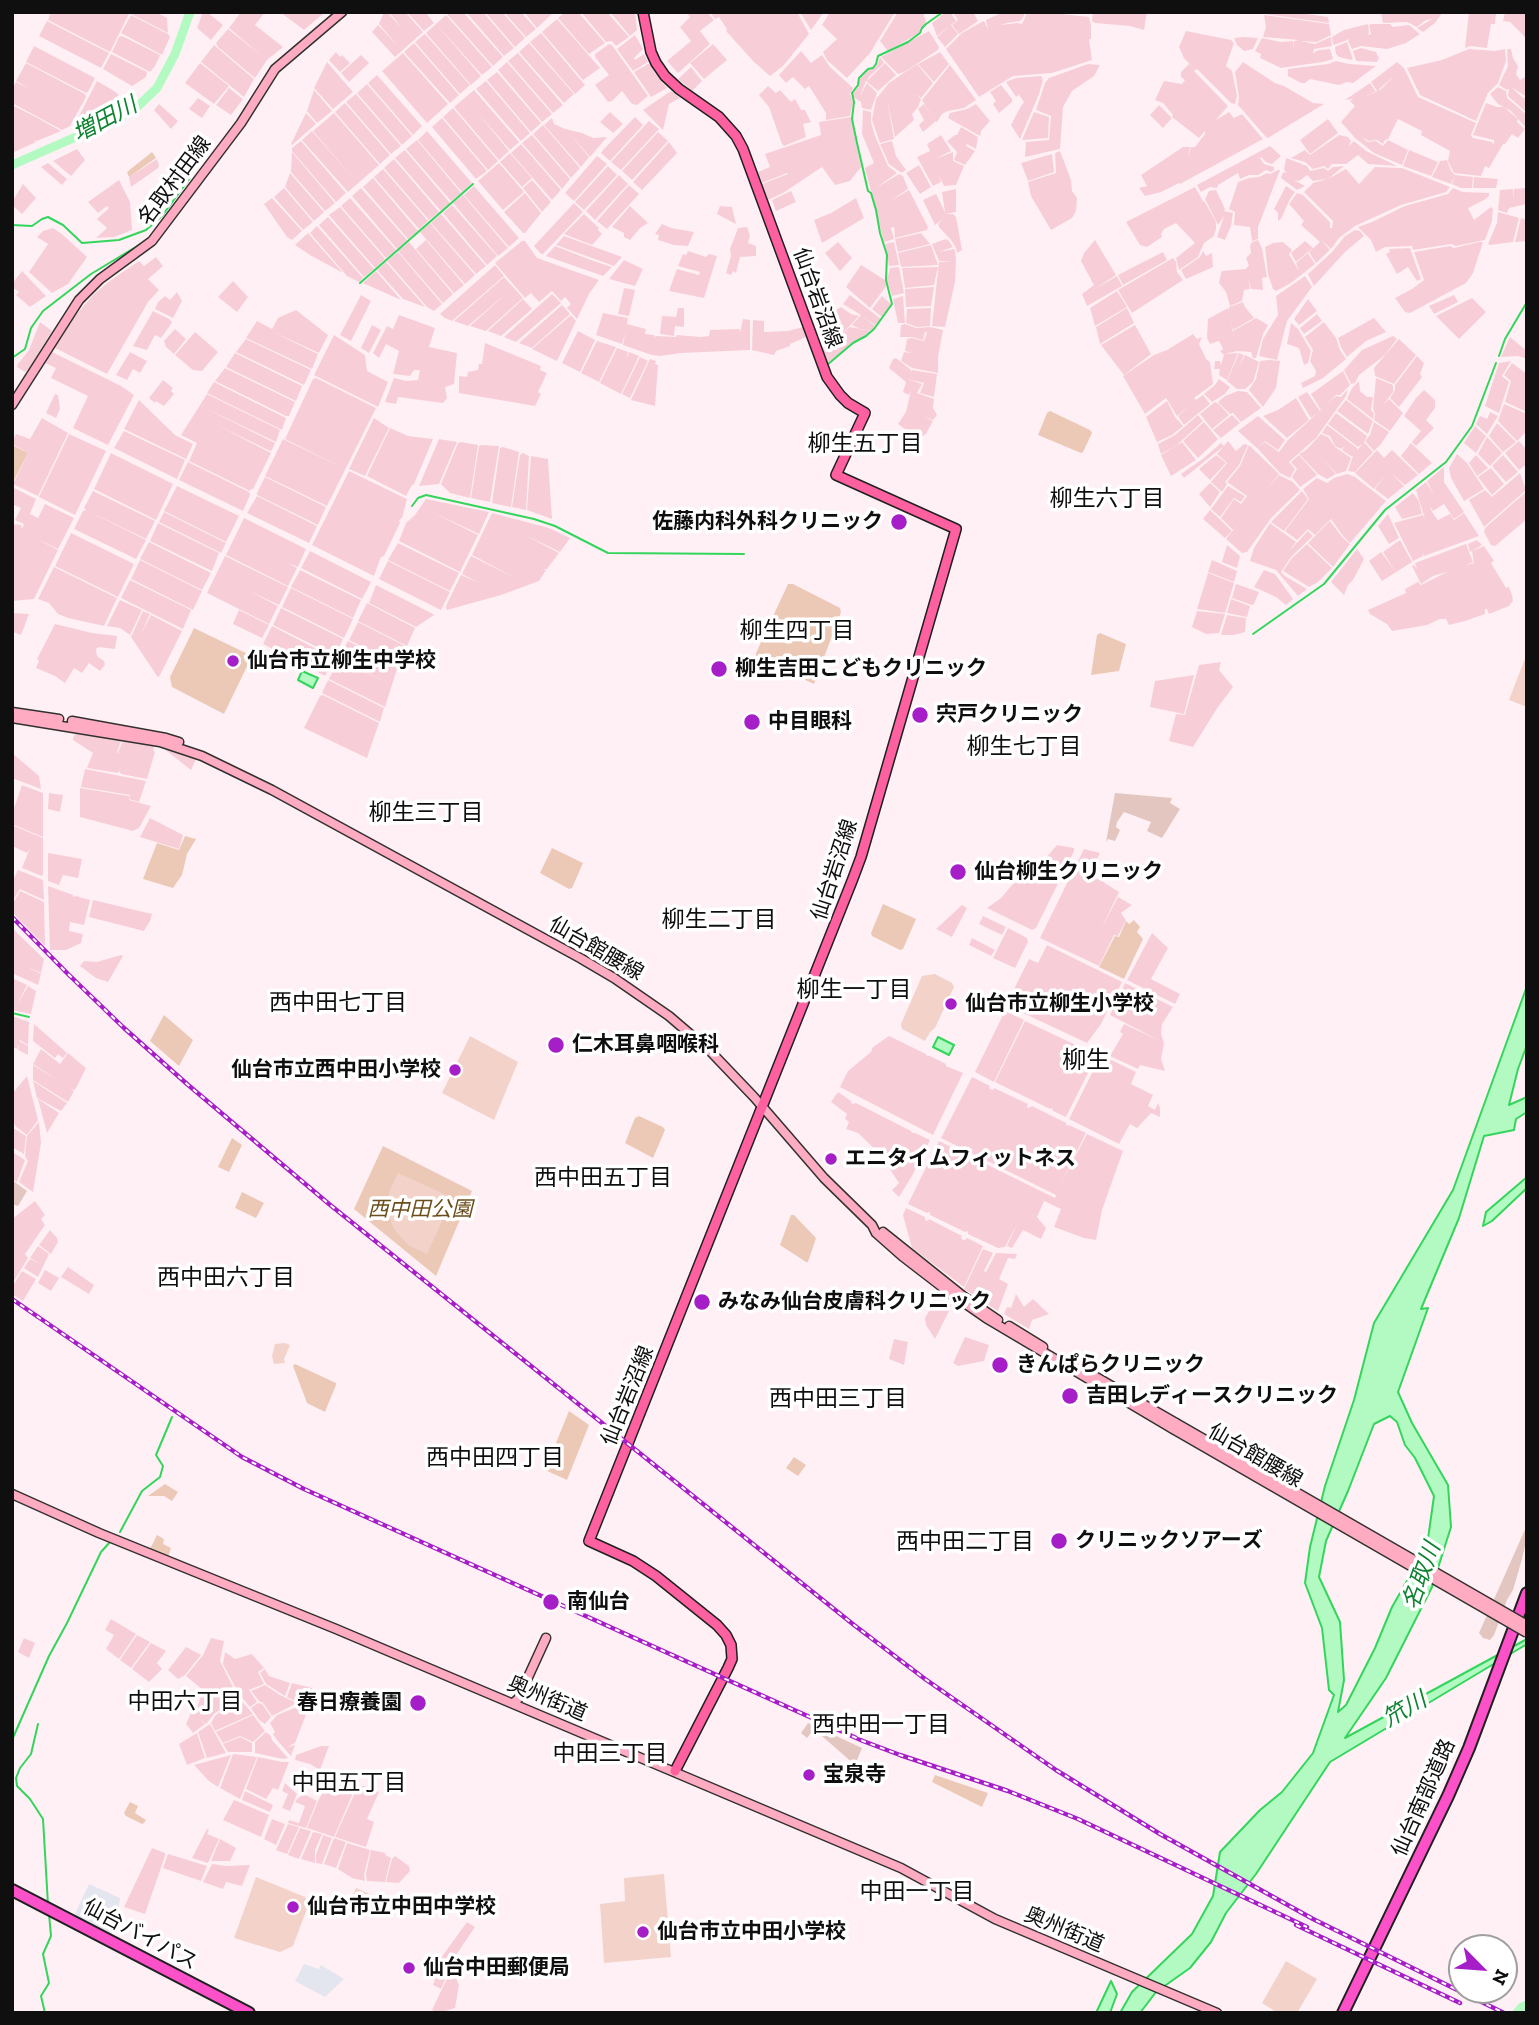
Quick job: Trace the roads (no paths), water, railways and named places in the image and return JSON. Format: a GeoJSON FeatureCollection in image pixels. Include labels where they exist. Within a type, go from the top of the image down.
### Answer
{"type":"FeatureCollection","features":[{"type":"Feature","properties":{"kind":"highway","name":"仙台南部道路"},"geometry":{"type":"LineString","coordinates":[[1343,2013],[1431,1834],[1468,1748],[1527,1593]]}},
{"type":"Feature","properties":{"kind":"highway","name":"仙台バイパス"},"geometry":{"type":"LineString","coordinates":[[12,1890],[236,2013]]}},
{"type":"Feature","properties":{"kind":"highway","name":"仙台バイパス"},"geometry":{"type":"LineString","coordinates":[[12,1896],[249,2013]]}},
{"type":"Feature","properties":{"kind":"main road","name":"名取村田線"},"geometry":{"type":"LineString","coordinates":[[12,405],[79,300],[100,279],[152,241],[241,124],[275,69],[342,12]]}},
{"type":"Feature","properties":{"kind":"main road","name":"仙台岩沼線"},"geometry":{"type":"LineString","coordinates":[[643,12],[651,52],[660,70],[679,89],[719,117],[737,136],[827,377],[840,395],[865,414],[836,475],[956,529],[861,857],[827,949],[589,1541],[633,1560],[656,1576],[717,1625],[731,1645],[732,1659],[675,1771]]}},
{"type":"Feature","properties":{"kind":"main road","name":"仙台館腰線"},"geometry":{"type":"LineString","coordinates":[[12,712],[169,738],[199,749],[614,978],[711,1052],[763,1106],[824,1178],[872,1225],[963,1296],[1175,1426],[1527,1633]]}},
{"type":"Feature","properties":{"kind":"main road","name":"仙台館腰線"},"geometry":{"type":"LineString","coordinates":[[12,718],[161,742],[190,751],[238,775],[247,776]]}},
{"type":"Feature","properties":{"kind":"main road","name":"仙台館腰線"},"geometry":{"type":"LineString","coordinates":[[1175,1426],[1527,1625]]}},
{"type":"Feature","properties":{"kind":"main road","name":"奥州街道"},"geometry":{"type":"LineString","coordinates":[[12,1494],[99,1533],[516,1703],[901,1868],[995,1919],[1217,2013]]}},
{"type":"Feature","properties":{"kind":"main road"},"geometry":{"type":"LineString","coordinates":[[516,1703],[546,1638]]}},
{"type":"Feature","properties":{"kind":"water"},"geometry":{"type":"Polygon","coordinates":[[[302,671],[318,678],[313,688],[298,680],[302,671]]]}},
{"type":"Feature","properties":{"kind":"water"},"geometry":{"type":"Polygon","coordinates":[[[1527,986],[1527,1045],[1509,1105],[1527,1097],[1527,1112],[1516,1119],[1514,1130],[1484,1136],[1459,1218],[1421,1309],[1428,1308],[1398,1392],[1412,1423],[1448,1485],[1451,1527],[1432,1587],[1386,1678],[1345,1738],[1527,1639],[1527,1644],[1330,1762],[1256,1874],[1226,1913],[1211,1942],[1190,1968],[1156,1992],[1140,2013],[1120,2013],[1132,1992],[1192,1934],[1213,1896],[1220,1852],[1260,1810],[1282,1792],[1313,1753],[1334,1695],[1329,1690],[1322,1628],[1305,1583],[1310,1547],[1325,1486],[1354,1400],[1374,1323],[1453,1190],[1527,986]],[[1390,1416],[1374,1424],[1326,1541],[1319,1577],[1340,1622],[1344,1680],[1338,1712],[1346,1705],[1392,1607],[1427,1546],[1434,1496],[1415,1458],[1405,1445],[1397,1422],[1390,1416]]]}},
{"type":"Feature","properties":{"kind":"water"},"geometry":{"type":"Polygon","coordinates":[[[938,1037],[954,1045],[949,1055],[933,1047],[938,1037]]]}},
{"type":"Feature","properties":{"kind":"water"},"geometry":{"type":"Polygon","coordinates":[[[1527,1177],[1527,1188],[1483,1226],[1486,1212],[1527,1177]]]}},
{"type":"Feature","properties":{"kind":"water"},"geometry":{"type":"Polygon","coordinates":[[[1111,1981],[1117,1994],[1110,2013],[1096,2013],[1111,1981]]]}},
{"type":"Feature","properties":{"kind":"waterway","name":"増田川"},"geometry":{"type":"LineString","coordinates":[[12,165],[134,110],[157,88],[175,54],[190,12]]}},
{"type":"Feature","properties":{"kind":"waterway"},"geometry":{"type":"LineString","coordinates":[[827,365],[874,329],[892,304],[886,280],[887,255],[871,193],[868,191],[852,119],[852,93],[859,78],[876,64],[878,56],[908,42],[943,12]]}},
{"type":"Feature","properties":{"kind":"waterway"},"geometry":{"type":"LineString","coordinates":[[12,225],[32,226],[48,217],[63,225],[82,243],[119,240],[146,230],[162,216],[190,178]]}},
{"type":"Feature","properties":{"kind":"waterway"},"geometry":{"type":"LineString","coordinates":[[360,283],[473,184]]}},
{"type":"Feature","properties":{"kind":"waterway"},"geometry":{"type":"LineString","coordinates":[[12,358],[25,349],[31,328],[43,311],[91,274],[144,242]]}},
{"type":"Feature","properties":{"kind":"waterway"},"geometry":{"type":"LineString","coordinates":[[1499,356],[1505,339],[1527,302]]}},
{"type":"Feature","properties":{"kind":"waterway"},"geometry":{"type":"LineString","coordinates":[[1253,634],[1324,584],[1385,510],[1446,462],[1472,426],[1496,363]]}},
{"type":"Feature","properties":{"kind":"waterway"},"geometry":{"type":"LineString","coordinates":[[412,506],[418,498],[426,495],[534,519],[555,526],[608,553],[744,554]]}},
{"type":"Feature","properties":{"kind":"waterway"},"geometry":{"type":"LineString","coordinates":[[12,1013],[29,1017]]}},
{"type":"Feature","properties":{"kind":"waterway"},"geometry":{"type":"LineString","coordinates":[[120,1532],[142,1491],[160,1477],[163,1466],[156,1455],[172,1417]]}},
{"type":"Feature","properties":{"kind":"waterway"},"geometry":{"type":"LineString","coordinates":[[12,1740],[49,1656],[101,1552],[110,1542]]}},
{"type":"Feature","properties":{"kind":"waterway"},"geometry":{"type":"LineString","coordinates":[[38,1724],[31,1754],[16,1778],[17,1786],[30,1799],[43,1819],[48,1905]]}},
{"type":"Feature","properties":{"kind":"waterway"},"geometry":{"type":"LineString","coordinates":[[45,2013],[41,1996],[49,1983],[43,1954],[51,1936],[49,1914]]}},
{"type":"Feature","properties":{"kind":"waterway"},"geometry":{"type":"LineString","coordinates":[[1517,2013],[1527,2005]]}},
{"type":"Feature","properties":{"kind":"railway"},"geometry":{"type":"LineString","coordinates":[[12,917],[124,1028],[329,1204],[925,1679],[1056,1770],[1160,1834],[1313,1919],[1504,2013]]}},
{"type":"Feature","properties":{"kind":"railway"},"geometry":{"type":"LineString","coordinates":[[12,1299],[242,1457],[304,1489],[863,1741],[1008,1791],[1078,1819],[1307,1927]]}},
{"type":"Feature","properties":{"kind":"railway"},"geometry":{"type":"LineString","coordinates":[[1296,1925],[1448,1997]]}},
{"type":"Feature","properties":{"kind":"place","name":"佐藤内科外科クリニック"},"geometry":{"type":"Point","coordinates":[899,522]}},
{"type":"Feature","properties":{"kind":"place","name":"仙台市立柳生中学校"},"geometry":{"type":"Point","coordinates":[233,661]}},
{"type":"Feature","properties":{"kind":"place","name":"柳生吉田こどもクリニック"},"geometry":{"type":"Point","coordinates":[719,669]}},
{"type":"Feature","properties":{"kind":"place","name":"宍戸クリニック"},"geometry":{"type":"Point","coordinates":[920,715]}},
{"type":"Feature","properties":{"kind":"place","name":"中目眼科"},"geometry":{"type":"Point","coordinates":[752,722]}},
{"type":"Feature","properties":{"kind":"place","name":"仙台柳生クリニック"},"geometry":{"type":"Point","coordinates":[958,872]}},
{"type":"Feature","properties":{"kind":"place","name":"仙台市立柳生小学校"},"geometry":{"type":"Point","coordinates":[951,1004]}},
{"type":"Feature","properties":{"kind":"place","name":"仁木耳鼻咽喉科"},"geometry":{"type":"Point","coordinates":[556,1045]}},
{"type":"Feature","properties":{"kind":"place","name":"仙台市立西中田小学校"},"geometry":{"type":"Point","coordinates":[455,1070]}},
{"type":"Feature","properties":{"kind":"place","name":"エニタイムフィットネス"},"geometry":{"type":"Point","coordinates":[831,1159]}},
{"type":"Feature","properties":{"kind":"place","name":"みなみ仙台皮膚科クリニック"},"geometry":{"type":"Point","coordinates":[702,1302]}},
{"type":"Feature","properties":{"kind":"place","name":"きんぱらクリニック"},"geometry":{"type":"Point","coordinates":[1000,1365]}},
{"type":"Feature","properties":{"kind":"place","name":"吉田レディースクリニック"},"geometry":{"type":"Point","coordinates":[1070,1396]}},
{"type":"Feature","properties":{"kind":"place","name":"クリニックソアーズ"},"geometry":{"type":"Point","coordinates":[1059,1541]}},
{"type":"Feature","properties":{"kind":"place","name":"南仙台"},"geometry":{"type":"Point","coordinates":[551,1602]}},
{"type":"Feature","properties":{"kind":"place","name":"春日療養園"},"geometry":{"type":"Point","coordinates":[418,1703]}},
{"type":"Feature","properties":{"kind":"place","name":"宝泉寺"},"geometry":{"type":"Point","coordinates":[809,1775]}},
{"type":"Feature","properties":{"kind":"place","name":"仙台市立中田中学校"},"geometry":{"type":"Point","coordinates":[293,1907]}},
{"type":"Feature","properties":{"kind":"place","name":"仙台市立中田小学校"},"geometry":{"type":"Point","coordinates":[643,1932]}},
{"type":"Feature","properties":{"kind":"place","name":"仙台中田郵便局"},"geometry":{"type":"Point","coordinates":[409,1968]}},
{"type":"Feature","properties":{"kind":"district","name":"柳生五丁目"},"geometry":{"type":"Point","coordinates":[865,444]}},
{"type":"Feature","properties":{"kind":"district","name":"柳生六丁目"},"geometry":{"type":"Point","coordinates":[1107,499]}},
{"type":"Feature","properties":{"kind":"district","name":"柳生四丁目"},"geometry":{"type":"Point","coordinates":[797,631]}},
{"type":"Feature","properties":{"kind":"district","name":"柳生七丁目"},"geometry":{"type":"Point","coordinates":[1024,747]}},
{"type":"Feature","properties":{"kind":"district","name":"柳生三丁目"},"geometry":{"type":"Point","coordinates":[426,813]}},
{"type":"Feature","properties":{"kind":"district","name":"柳生二丁目"},"geometry":{"type":"Point","coordinates":[719,920]}},
{"type":"Feature","properties":{"kind":"district","name":"柳生一丁目"},"geometry":{"type":"Point","coordinates":[854,990]}},
{"type":"Feature","properties":{"kind":"district","name":"西中田七丁目"},"geometry":{"type":"Point","coordinates":[338,1003]}},
{"type":"Feature","properties":{"kind":"district","name":"柳生"},"geometry":{"type":"Point","coordinates":[1086,1061]}},
{"type":"Feature","properties":{"kind":"district","name":"西中田五丁目"},"geometry":{"type":"Point","coordinates":[603,1178]}},
{"type":"Feature","properties":{"kind":"district","name":"西中田六丁目"},"geometry":{"type":"Point","coordinates":[226,1278]}},
{"type":"Feature","properties":{"kind":"district","name":"西中田三丁目"},"geometry":{"type":"Point","coordinates":[838,1399]}},
{"type":"Feature","properties":{"kind":"district","name":"西中田四丁目"},"geometry":{"type":"Point","coordinates":[495,1458]}},
{"type":"Feature","properties":{"kind":"district","name":"西中田二丁目"},"geometry":{"type":"Point","coordinates":[965,1542]}},
{"type":"Feature","properties":{"kind":"district","name":"中田六丁目"},"geometry":{"type":"Point","coordinates":[185,1702]}},
{"type":"Feature","properties":{"kind":"district","name":"西中田一丁目"},"geometry":{"type":"Point","coordinates":[881,1725]}},
{"type":"Feature","properties":{"kind":"district","name":"中田三丁目"},"geometry":{"type":"Point","coordinates":[610,1754]}},
{"type":"Feature","properties":{"kind":"district","name":"中田五丁目"},"geometry":{"type":"Point","coordinates":[349,1783]}},
{"type":"Feature","properties":{"kind":"district","name":"中田一丁目"},"geometry":{"type":"Point","coordinates":[917,1892]}},
{"type":"Feature","properties":{"kind":"park label","name":"西中田公園"},"geometry":{"type":"Point","coordinates":[420,1210]}},
{"type":"Feature","properties":{"kind":"water label","name":"名取川"},"geometry":{"type":"Point","coordinates":[1422,1576]}},
{"type":"Feature","properties":{"kind":"water label","name":"笊川"},"geometry":{"type":"Point","coordinates":[1405,1710]}}]}
